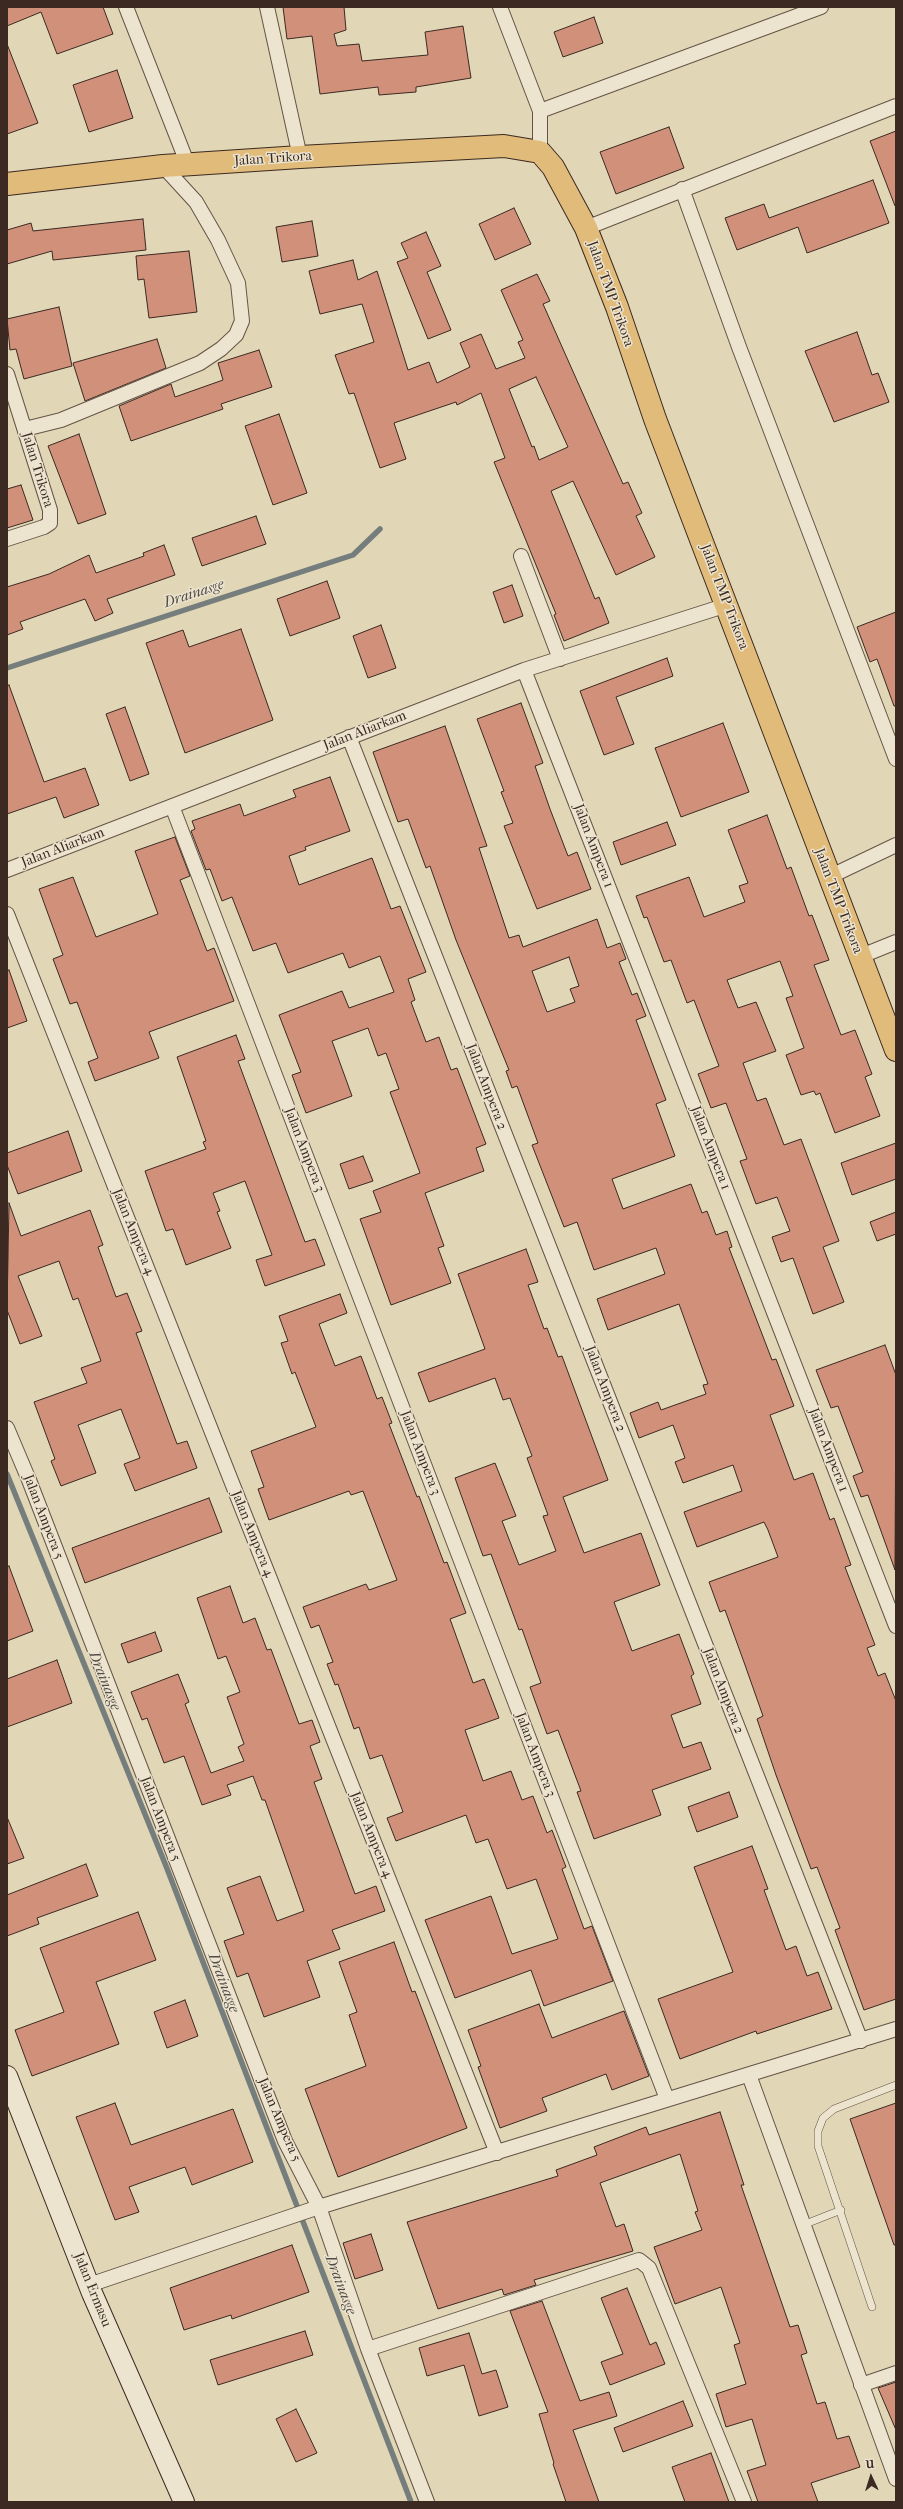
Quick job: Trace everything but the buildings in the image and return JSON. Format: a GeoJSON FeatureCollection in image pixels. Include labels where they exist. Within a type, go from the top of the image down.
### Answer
{"type":"FeatureCollection","features":[{"type":"Feature","properties":{"kind":"highway","name":"Jalan Trikora"},"geometry":{"type":"LineString","coordinates":[[7,184],[163,166],[300,157],[504,146],[540,152]]}},
{"type":"Feature","properties":{"kind":"highway","name":"Jalan TMP Trikora"},"geometry":{"type":"LineString","coordinates":[[540,152],[559,177],[586,228],[617,308],[655,419],[728,605],[859,957],[896,1050]]}},
{"type":"Feature","properties":{"kind":"street"},"geometry":{"type":"LineString","coordinates":[[126,7],[188,164]]}},
{"type":"Feature","properties":{"kind":"street"},"geometry":{"type":"LineString","coordinates":[[267,7],[300,157]]}},
{"type":"Feature","properties":{"kind":"street"},"geometry":{"type":"LineString","coordinates":[[500,7],[540,111],[540,152]]}},
{"type":"Feature","properties":{"kind":"street"},"geometry":{"type":"LineString","coordinates":[[540,111],[821,7]]}},
{"type":"Feature","properties":{"kind":"street"},"geometry":{"type":"LineString","coordinates":[[586,228],[896,106]]}},
{"type":"Feature","properties":{"kind":"street"},"geometry":{"type":"LineString","coordinates":[[25,429],[60,420],[200,363],[221,349],[236,335],[242,321],[238,284],[218,240],[196,202],[163,166]]}},
{"type":"Feature","properties":{"kind":"street"},"geometry":{"type":"LineString","coordinates":[[682,189],[739,347],[896,758]]}},
{"type":"Feature","properties":{"kind":"street","name":"Jalan Trikora"},"geometry":{"type":"LineString","coordinates":[[7,374],[50,510],[50,523],[44,527],[7,539]]}},
{"type":"Feature","properties":{"kind":"street"},"geometry":{"type":"LineString","coordinates":[[521,556],[560,659]]}},
{"type":"Feature","properties":{"kind":"street","name":"Jalan Aliarkam"},"geometry":{"type":"LineString","coordinates":[[7,870],[524,670],[728,605]]}},
{"type":"Feature","properties":{"kind":"street","name":"Jalan Ampera 1"},"geometry":{"type":"LineString","coordinates":[[524,670],[896,1626]]}},
{"type":"Feature","properties":{"kind":"street","name":"Jalan Ampera 2"},"geometry":{"type":"LineString","coordinates":[[349,737],[861,2041]]}},
{"type":"Feature","properties":{"kind":"street","name":"Jalan Ampera 3"},"geometry":{"type":"LineString","coordinates":[[172,806],[667,2099]]}},
{"type":"Feature","properties":{"kind":"street"},"geometry":{"type":"LineString","coordinates":[[830,877],[896,846]]}},
{"type":"Feature","properties":{"kind":"street","name":"Jalan Ampera 4"},"geometry":{"type":"LineString","coordinates":[[7,914],[497,2153]]}},
{"type":"Feature","properties":{"kind":"street"},"geometry":{"type":"LineString","coordinates":[[859,957],[896,942]]}},
{"type":"Feature","properties":{"kind":"street","name":"Jalan Ampera 5"},"geometry":{"type":"LineString","coordinates":[[7,1428],[32,1487],[285,2141],[319,2207],[368,2349],[427,2502]]}},
{"type":"Feature","properties":{"kind":"street"},"geometry":{"type":"LineString","coordinates":[[89,2285],[319,2207],[896,2029]]}},
{"type":"Feature","properties":{"kind":"street"},"geometry":{"type":"LineString","coordinates":[[749,2075],[861,2385],[893,2462],[896,2479]]}},
{"type":"Feature","properties":{"kind":"street","name":"Jalan Ermasu"},"geometry":{"type":"LineString","coordinates":[[7,2076],[89,2285],[184,2502]]}},
{"type":"Feature","properties":{"kind":"street"},"geometry":{"type":"LineString","coordinates":[[368,2349],[639,2260],[648,2268],[744,2502]]}},
{"type":"Feature","properties":{"kind":"street"},"geometry":{"type":"LineString","coordinates":[[861,2385],[896,2373]]}},
{"type":"Feature","properties":{"kind":"lane"},"geometry":{"type":"LineString","coordinates":[[872,2307],[841,2210],[818,2146],[818,2131],[823,2118],[834,2109],[896,2085]]}},
{"type":"Feature","properties":{"kind":"lane"},"geometry":{"type":"LineString","coordinates":[[803,2225],[841,2210]]}},
{"type":"Feature","properties":{"kind":"waterway","name":"Drainasge"},"geometry":{"type":"LineString","coordinates":[[7,668],[353,555],[380,529]]}},
{"type":"Feature","properties":{"kind":"waterway","name":"Drainasge"},"geometry":{"type":"LineString","coordinates":[[7,1474],[166,1866],[411,2502]]}}]}
